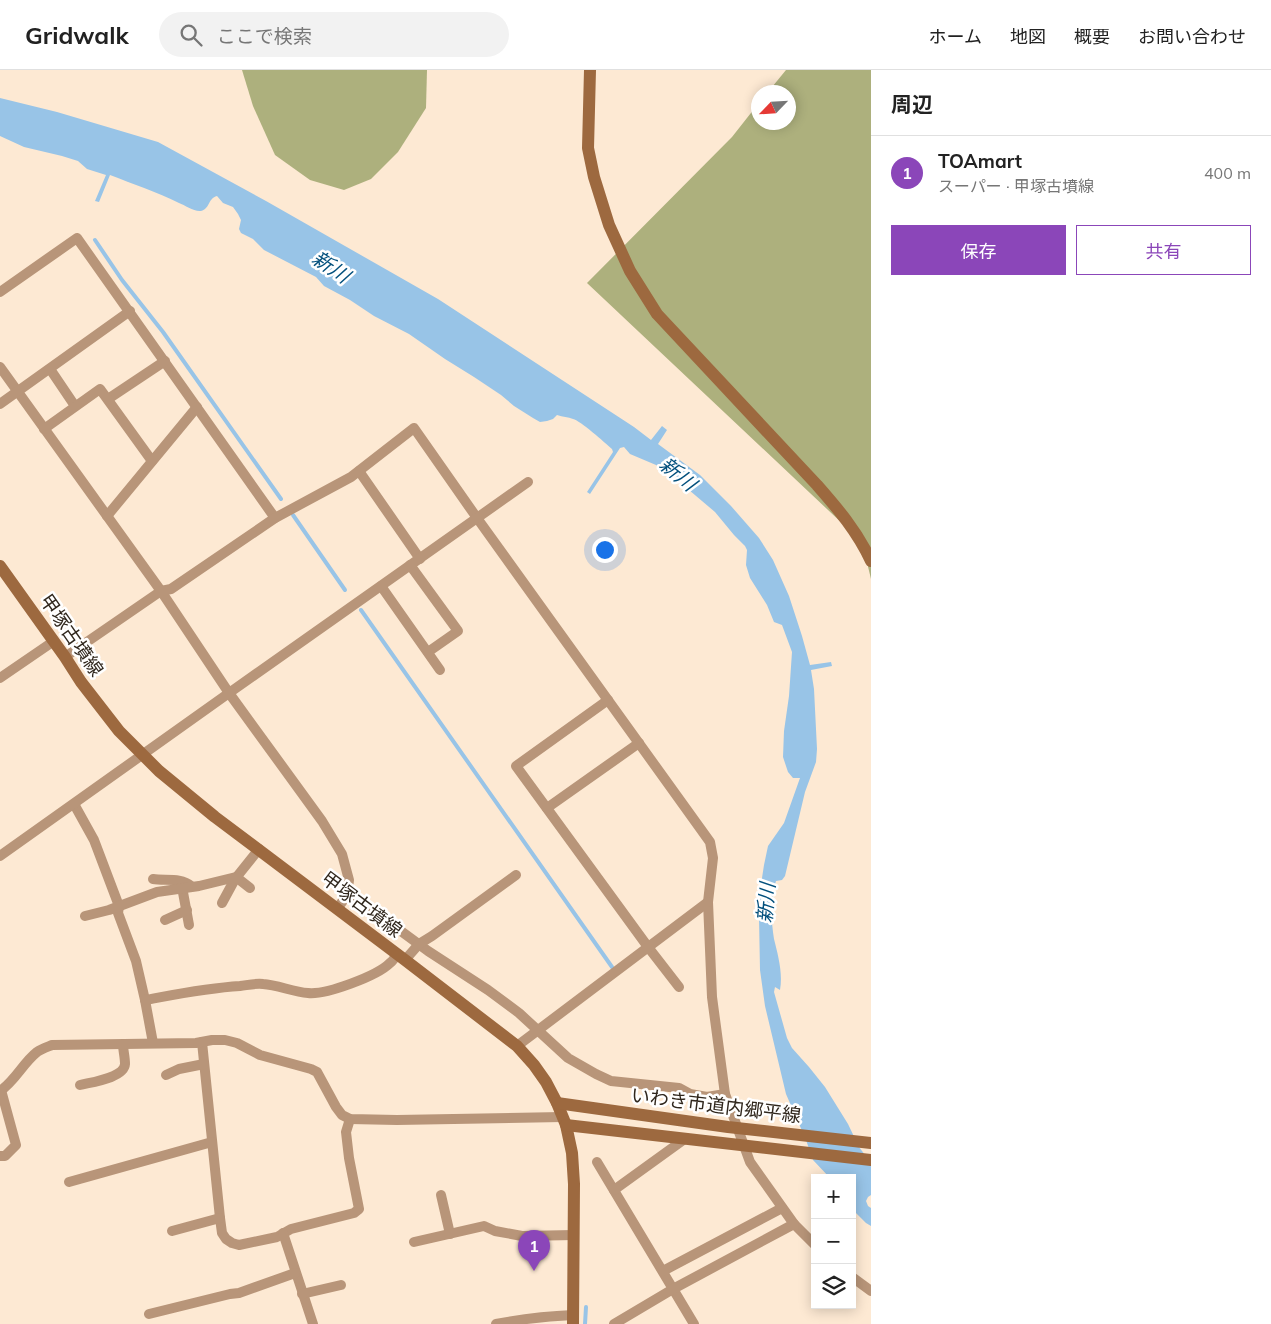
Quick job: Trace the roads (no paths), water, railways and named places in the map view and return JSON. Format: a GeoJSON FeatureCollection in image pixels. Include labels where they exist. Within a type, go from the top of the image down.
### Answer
{"type":"FeatureCollection","features":[{"type":"Feature","properties":{"kind":"street"},"geometry":{"type":"LineString","coordinates":[[590,70],[588,148],[594,177],[609,225],[630,271],[657,314],[842,514],[862,542],[871,561]]}},
{"type":"Feature","properties":{"kind":"street"},"geometry":{"type":"LineString","coordinates":[[0,292],[77,238],[275,518]]}},
{"type":"Feature","properties":{"kind":"street"},"geometry":{"type":"LineString","coordinates":[[0,404],[130,311]]}},
{"type":"Feature","properties":{"kind":"street"},"geometry":{"type":"LineString","coordinates":[[108,399],[165,360]]}},
{"type":"Feature","properties":{"kind":"street"},"geometry":{"type":"LineString","coordinates":[[0,367],[161,591],[228,693],[322,821],[342,854],[349,880],[348,892],[337,909]]}},
{"type":"Feature","properties":{"kind":"street"},"geometry":{"type":"LineString","coordinates":[[50,369],[75,406]]}},
{"type":"Feature","properties":{"kind":"street"},"geometry":{"type":"LineString","coordinates":[[44,429],[100,388],[152,461]]}},
{"type":"Feature","properties":{"kind":"street"},"geometry":{"type":"LineString","coordinates":[[107,516],[197,407]]}},
{"type":"Feature","properties":{"kind":"street"},"geometry":{"type":"LineString","coordinates":[[65,657],[161,591],[171,589],[275,518],[351,477],[414,428],[710,842],[713,858],[708,902],[712,997],[724,1094],[750,1162],[794,1224],[811,1241]]}},
{"type":"Feature","properties":{"kind":"street"},"geometry":{"type":"LineString","coordinates":[[359,471],[420,558]]}},
{"type":"Feature","properties":{"kind":"street"},"geometry":{"type":"LineString","coordinates":[[0,856],[528,482]]}},
{"type":"Feature","properties":{"kind":"street"},"geometry":{"type":"LineString","coordinates":[[410,565],[458,631],[428,652]]}},
{"type":"Feature","properties":{"kind":"street","name":"甲塚古墳線"},"geometry":{"type":"LineString","coordinates":[[0,566],[81,682],[120,731],[158,771],[517,1046],[534,1065],[557,1103],[564,1121],[572,1153],[574,1184],[573,1319]]}},
{"type":"Feature","properties":{"kind":"street"},"geometry":{"type":"LineString","coordinates":[[381,586],[440,670]]}},
{"type":"Feature","properties":{"kind":"street"},"geometry":{"type":"LineString","coordinates":[[0,678],[54,641]]}},
{"type":"Feature","properties":{"kind":"street"},"geometry":{"type":"LineString","coordinates":[[608,700],[516,766],[679,987]]}},
{"type":"Feature","properties":{"kind":"street"},"geometry":{"type":"LineString","coordinates":[[547,808],[639,743]]}},
{"type":"Feature","properties":{"kind":"street"},"geometry":{"type":"LineString","coordinates":[[74,804],[94,840],[119,906],[118,913],[136,960],[146,1000],[153,1044]]}},
{"type":"Feature","properties":{"kind":"street"},"geometry":{"type":"LineString","coordinates":[[222,903],[236,877],[259,849]]}},
{"type":"Feature","properties":{"kind":"street"},"geometry":{"type":"LineString","coordinates":[[146,1000],[200,989],[263,984],[311,994],[342,987],[372,974],[401,957],[516,876]]}},
{"type":"Feature","properties":{"kind":"street"},"geometry":{"type":"LineString","coordinates":[[85,916],[157,892],[236,877],[250,888]]}},
{"type":"Feature","properties":{"kind":"street"},"geometry":{"type":"LineString","coordinates":[[153,878],[187,882],[186,910],[189,925]]}},
{"type":"Feature","properties":{"kind":"street"},"geometry":{"type":"LineString","coordinates":[[348,892],[419,944],[488,990],[519,1013],[568,1058],[596,1074],[611,1081],[679,1088],[690,1094],[708,1097],[724,1094]]}},
{"type":"Feature","properties":{"kind":"street"},"geometry":{"type":"LineString","coordinates":[[517,1046],[708,902]]}},
{"type":"Feature","properties":{"kind":"street"},"geometry":{"type":"LineString","coordinates":[[165,920],[186,910]]}},
{"type":"Feature","properties":{"kind":"street"},"geometry":{"type":"LineString","coordinates":[[0,1156],[5,1156],[16,1145],[0,1091],[39,1050],[52,1045],[153,1044],[225,1040],[236,1043],[260,1055],[316,1072],[336,1107],[342,1115],[350,1119],[564,1121]]}},
{"type":"Feature","properties":{"kind":"street"},"geometry":{"type":"LineString","coordinates":[[202,1042],[220,1218],[222,1233],[226,1240],[239,1245],[277,1237],[292,1229],[354,1213],[359,1209],[348,1158],[346,1132],[350,1119]]}},
{"type":"Feature","properties":{"kind":"street"},"geometry":{"type":"LineString","coordinates":[[80,1085],[120,1073],[125,1064],[123,1044]]}},
{"type":"Feature","properties":{"kind":"street"},"geometry":{"type":"LineString","coordinates":[[166,1075],[179,1068],[204,1064]]}},
{"type":"Feature","properties":{"kind":"street","name":"いわき市道内郷平線"},"geometry":{"type":"LineString","coordinates":[[557,1103],[728,1127],[871,1143]]}},
{"type":"Feature","properties":{"kind":"street","name":"いわき市道内郷平線"},"geometry":{"type":"LineString","coordinates":[[564,1121],[871,1160]]}},
{"type":"Feature","properties":{"kind":"street"},"geometry":{"type":"LineString","coordinates":[[614,1190],[686,1138]]}},
{"type":"Feature","properties":{"kind":"street"},"geometry":{"type":"LineString","coordinates":[[69,1182],[212,1142]]}},
{"type":"Feature","properties":{"kind":"street"},"geometry":{"type":"LineString","coordinates":[[597,1162],[694,1324]]}},
{"type":"Feature","properties":{"kind":"street"},"geometry":{"type":"LineString","coordinates":[[441,1195],[450,1234]]}},
{"type":"Feature","properties":{"kind":"street"},"geometry":{"type":"LineString","coordinates":[[663,1271],[782,1208]]}},
{"type":"Feature","properties":{"kind":"street"},"geometry":{"type":"LineString","coordinates":[[172,1231],[220,1218]]}},
{"type":"Feature","properties":{"kind":"street"},"geometry":{"type":"LineString","coordinates":[[614,1324],[673,1289],[794,1224]]}},
{"type":"Feature","properties":{"kind":"street"},"geometry":{"type":"LineString","coordinates":[[414,1242],[484,1226],[495,1231],[522,1236],[574,1235]]}},
{"type":"Feature","properties":{"kind":"street"},"geometry":{"type":"LineString","coordinates":[[283,1233],[312,1324]]}},
{"type":"Feature","properties":{"kind":"street"},"geometry":{"type":"LineString","coordinates":[[149,1314],[239,1293],[295,1273]]}},
{"type":"Feature","properties":{"kind":"street"},"geometry":{"type":"LineString","coordinates":[[856,1280],[871,1291]]}},
{"type":"Feature","properties":{"kind":"street"},"geometry":{"type":"LineString","coordinates":[[302,1294],[341,1284]]}},
{"type":"Feature","properties":{"kind":"street"},"geometry":{"type":"LineString","coordinates":[[496,1324],[549,1316],[573,1319]]}},
{"type":"Feature","properties":{"kind":"water","name":"新川"},"geometry":{"type":"Polygon","coordinates":[[[0,98],[57,112],[158,142],[438,299],[651,440],[662,426],[667,430],[658,444],[700,475],[759,538],[773,560],[789,596],[810,665],[831,662],[832,666],[811,670],[814,689],[816,762],[805,792],[785,876],[782,880],[776,881],[773,895],[772,925],[781,977],[780,990],[775,987],[774,992],[787,1038],[792,1048],[825,1087],[848,1124],[859,1147],[871,1163],[871,1195],[866,1201],[871,1208],[871,1226],[856,1213],[856,1174],[826,1174],[813,1160],[786,1094],[765,1006],[760,970],[760,891],[768,846],[784,823],[800,778],[793,778],[788,772],[783,757],[792,652],[782,625],[774,622],[767,605],[750,578],[746,565],[747,550],[745,546],[715,512],[689,490],[674,474],[630,454],[624,447],[620,448],[590,494],[587,492],[613,452],[612,449],[587,428],[573,419],[557,415],[553,419],[540,422],[409,334],[374,316],[324,286],[316,277],[264,250],[253,239],[241,233],[239,229],[241,220],[238,214],[233,207],[223,203],[217,196],[212,199],[204,210],[198,211],[110,175],[99,202],[95,201],[106,175],[87,169],[78,161],[24,147],[0,136],[0,98]]]}},
{"type":"Feature","properties":{"kind":"waterway"},"geometry":{"type":"LineString","coordinates":[[95,240],[122,280],[163,332],[281,499]]}},
{"type":"Feature","properties":{"kind":"waterway"},"geometry":{"type":"LineString","coordinates":[[293,515],[345,590]]}},
{"type":"Feature","properties":{"kind":"waterway"},"geometry":{"type":"LineString","coordinates":[[361,610],[612,967]]}},
{"type":"Feature","properties":{"kind":"waterway"},"geometry":{"type":"LineString","coordinates":[[585,1324],[586,1307]]}},
{"type":"Feature","properties":{"kind":"place","name":"TOAmart"},"geometry":{"type":"Point","coordinates":[534,1271]}}]}
